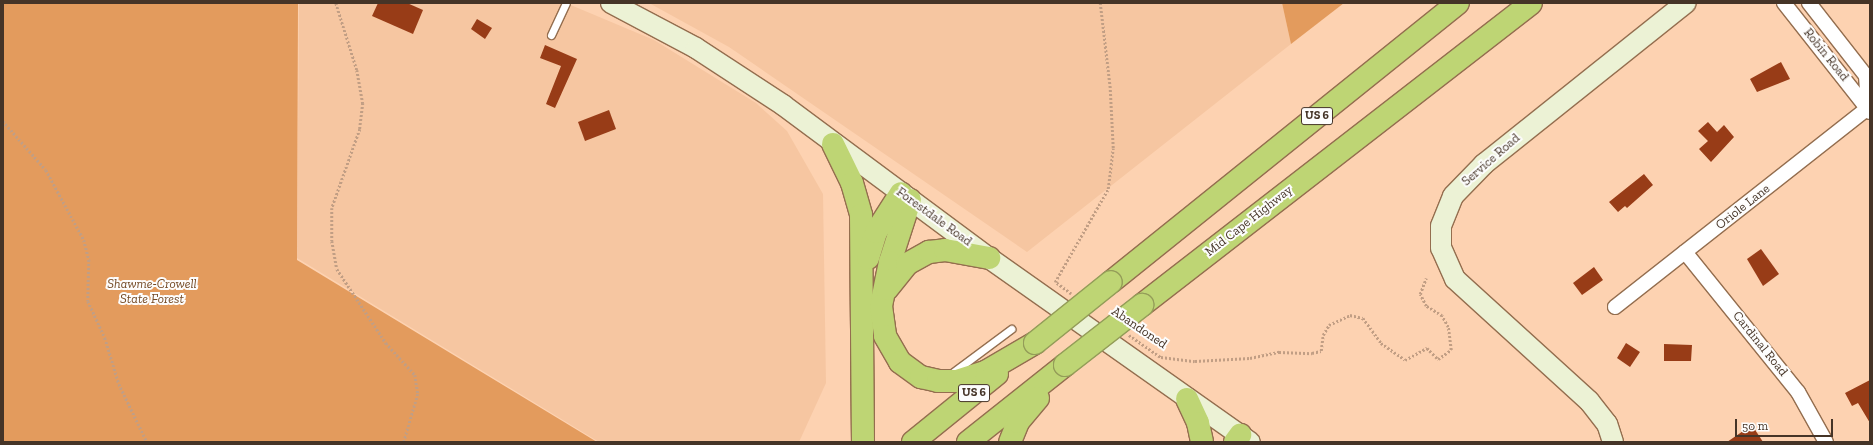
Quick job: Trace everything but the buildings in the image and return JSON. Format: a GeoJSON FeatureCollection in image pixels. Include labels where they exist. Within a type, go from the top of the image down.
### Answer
{"type":"FeatureCollection","features":[{"type":"Feature","properties":{"kind":"highway","name":"Mid Cape Highway"},"geometry":{"type":"LineString","coordinates":[[968,442],[1142,304],[1531,3]]}},
{"type":"Feature","properties":{"kind":"highway","name":"US 6"},"geometry":{"type":"LineString","coordinates":[[913,442],[1453,7]]}},
{"type":"Feature","properties":{"kind":"highway"},"geometry":{"type":"LineString","coordinates":[[833,144],[860,204],[863,282],[863,442]]}},
{"type":"Feature","properties":{"kind":"highway"},"geometry":{"type":"LineString","coordinates":[[863,282],[871,243],[906,197]]}},
{"type":"Feature","properties":{"kind":"highway"},"geometry":{"type":"LineString","coordinates":[[906,197],[883,297],[882,326],[895,355],[914,372],[938,381],[957,381],[976,376],[1035,344]]}},
{"type":"Feature","properties":{"kind":"highway"},"geometry":{"type":"LineString","coordinates":[[883,297],[899,272],[921,255],[945,250],[990,258]]}},
{"type":"Feature","properties":{"kind":"highway"},"geometry":{"type":"LineString","coordinates":[[1010,442],[1018,422],[1065,365]]}},
{"type":"Feature","properties":{"kind":"highway"},"geometry":{"type":"LineString","coordinates":[[1187,399],[1198,423],[1202,442]]}},
{"type":"Feature","properties":{"kind":"main road","name":"Forestdale Road"},"geometry":{"type":"LineString","coordinates":[[611,3],[696,48],[784,105],[833,144],[1242,440]]}},
{"type":"Feature","properties":{"kind":"main road","name":"Service Road"},"geometry":{"type":"LineString","coordinates":[[1613,442],[1607,424],[1589,401],[1454,279],[1441,248],[1441,226],[1453,196],[1484,164],[1686,3]]}},
{"type":"Feature","properties":{"kind":"street","name":"Robin Road"},"geometry":{"type":"LineString","coordinates":[[1784,3],[1869,109]]}},
{"type":"Feature","properties":{"kind":"street","name":"Robin Road"},"geometry":{"type":"LineString","coordinates":[[1809,3],[1866,76],[1869,109]]}},
{"type":"Feature","properties":{"kind":"street","name":"Oriole Lane"},"geometry":{"type":"LineString","coordinates":[[1615,307],[1869,109]]}},
{"type":"Feature","properties":{"kind":"street","name":"Cardinal Road"},"geometry":{"type":"LineString","coordinates":[[1685,252],[1798,392],[1826,442]]}},
{"type":"Feature","properties":{"kind":"lane"},"geometry":{"type":"LineString","coordinates":[[551,35],[566,3]]}},
{"type":"Feature","properties":{"kind":"lane"},"geometry":{"type":"LineString","coordinates":[[938,381],[970,363],[1011,329]]}},
{"type":"Feature","properties":{"kind":"path"},"geometry":{"type":"LineString","coordinates":[[336,3],[357,70],[363,103],[360,129],[332,208],[332,241],[337,269],[386,343],[415,375],[418,394],[404,442]]}},
{"type":"Feature","properties":{"kind":"path"},"geometry":{"type":"LineString","coordinates":[[1074,296],[1055,282],[1108,189],[1112,148],[1110,88],[1100,3]]}},
{"type":"Feature","properties":{"kind":"path"},"geometry":{"type":"LineString","coordinates":[[3,121],[46,170],[84,240],[89,260],[88,301],[105,338],[119,384],[147,442]]}},
{"type":"Feature","properties":{"kind":"path","name":"Abandoned"},"geometry":{"type":"LineString","coordinates":[[1124,331],[1161,357],[1195,361],[1250,358],[1279,352],[1321,351],[1323,335],[1329,324],[1350,314],[1363,318],[1381,342],[1405,360],[1427,348],[1438,359],[1451,350],[1450,342],[1442,316],[1426,306],[1420,294],[1426,278]]}},
{"type":"Feature","properties":{"kind":"shaded area"},"geometry":{"type":"Polygon","coordinates":[[[299,3],[566,3],[654,40],[756,103],[787,131],[823,194],[826,383],[799,442],[599,442],[297,258],[299,3]]]}},
{"type":"Feature","properties":{"kind":"shaded area"},"geometry":{"type":"Polygon","coordinates":[[[649,3],[1282,3],[1291,44],[1027,252],[729,47],[649,3]]]}},
{"type":"Feature","properties":{"kind":"green space","name":"Shawme-Crowell State Forest"},"geometry":{"type":"Polygon","coordinates":[[[3,3],[298,3],[297,260],[597,442],[3,442],[3,3]]]}},
{"type":"Feature","properties":{"kind":"green space"},"geometry":{"type":"Polygon","coordinates":[[[1282,3],[1344,3],[1291,44],[1282,3]]]}}]}
